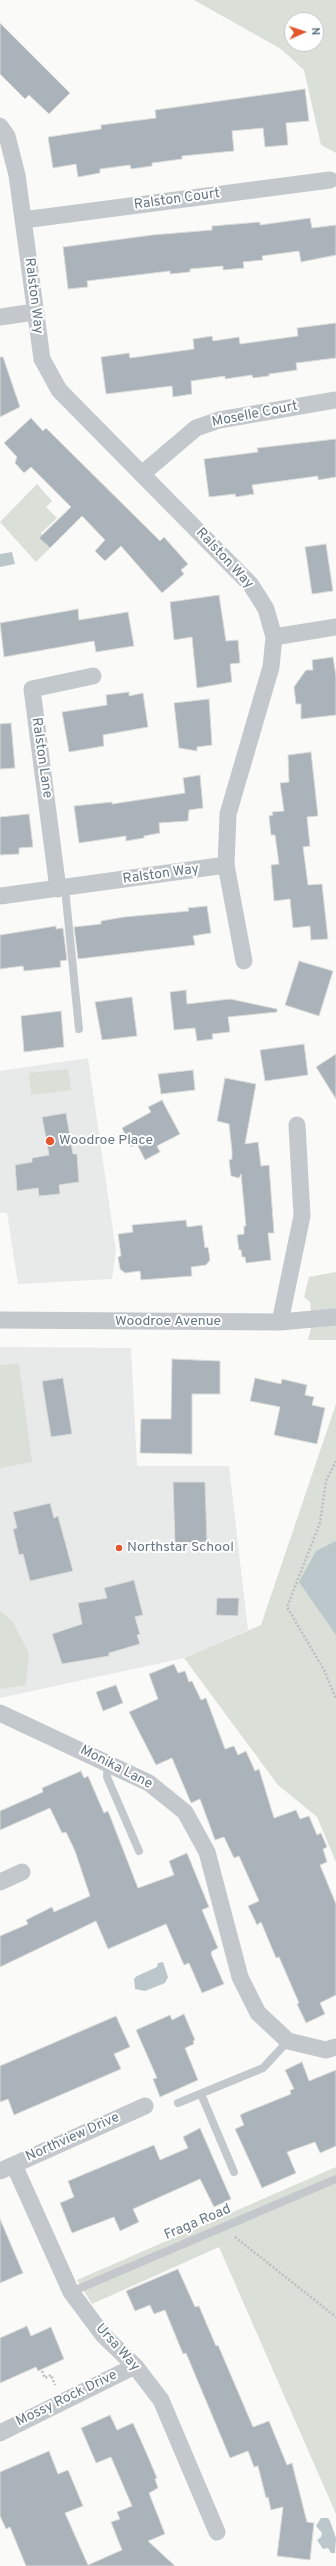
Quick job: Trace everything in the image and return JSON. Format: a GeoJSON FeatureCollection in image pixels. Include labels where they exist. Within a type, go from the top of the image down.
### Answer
{"type":"FeatureCollection","features":[{"type":"Feature","properties":{"kind":"street","name":"Ralston Way"},"geometry":{"type":"LineString","coordinates":[[0,126],[7,136],[14,156],[34,312],[42,359],[59,390],[251,585],[266,609],[274,637],[271,667],[228,814],[226,865],[62,889],[0,896]]}},
{"type":"Feature","properties":{"kind":"street","name":"Ralston Court"},"geometry":{"type":"LineString","coordinates":[[23,220],[330,180]]}},
{"type":"Feature","properties":{"kind":"street"},"geometry":{"type":"LineString","coordinates":[[0,317],[34,312]]}},
{"type":"Feature","properties":{"kind":"street","name":"Moselle Court"},"geometry":{"type":"LineString","coordinates":[[142,474],[196,428],[219,420],[336,400]]}},
{"type":"Feature","properties":{"kind":"street"},"geometry":{"type":"LineString","coordinates":[[274,637],[336,627]]}},
{"type":"Feature","properties":{"kind":"street","name":"Ralston Lane"},"geometry":{"type":"LineString","coordinates":[[62,889],[32,689],[93,676]]}},
{"type":"Feature","properties":{"kind":"street"},"geometry":{"type":"LineString","coordinates":[[226,865],[244,961]]}},
{"type":"Feature","properties":{"kind":"street"},"geometry":{"type":"LineString","coordinates":[[280,1322],[302,1216],[297,1125]]}},
{"type":"Feature","properties":{"kind":"street","name":"Woodroe Avenue"},"geometry":{"type":"LineString","coordinates":[[0,1320],[280,1322],[336,1317]]}},
{"type":"Feature","properties":{"kind":"street","name":"Monika Lane"},"geometry":{"type":"LineString","coordinates":[[0,1713],[108,1762],[149,1783],[185,1812],[207,1852],[240,1977],[258,2013],[288,2041]]}},
{"type":"Feature","properties":{"kind":"street"},"geometry":{"type":"LineString","coordinates":[[0,1882],[22,1872]]}},
{"type":"Feature","properties":{"kind":"street"},"geometry":{"type":"LineString","coordinates":[[288,2041],[326,2050],[336,2047]]}},
{"type":"Feature","properties":{"kind":"street","name":"Northview Drive"},"geometry":{"type":"LineString","coordinates":[[7,2168],[145,2106]]}},
{"type":"Feature","properties":{"kind":"street","name":"Ursa Way"},"geometry":{"type":"LineString","coordinates":[[7,2168],[71,2292],[103,2335],[135,2366],[161,2400],[217,2532]]}},
{"type":"Feature","properties":{"kind":"street","name":"Mossy Rock Drive"},"geometry":{"type":"LineString","coordinates":[[0,2433],[135,2366]]}},
{"type":"Feature","properties":{"kind":"lane"},"geometry":{"type":"LineString","coordinates":[[62,889],[79,1029]]}},
{"type":"Feature","properties":{"kind":"lane"},"geometry":{"type":"LineString","coordinates":[[108,1762],[107,1777],[138,1851]]}},
{"type":"Feature","properties":{"kind":"lane"},"geometry":{"type":"LineString","coordinates":[[178,2103],[263,2068],[288,2041]]}},
{"type":"Feature","properties":{"kind":"lane"},"geometry":{"type":"LineString","coordinates":[[201,2094],[234,2172]]}},
{"type":"Feature","properties":{"kind":"lane","name":"Fraga Road"},"geometry":{"type":"LineString","coordinates":[[71,2292],[336,2179]]}},
{"type":"Feature","properties":{"kind":"path"},"geometry":{"type":"LineString","coordinates":[[336,1461],[326,1481],[320,1523],[287,1607],[324,1670],[336,1699]]}},
{"type":"Feature","properties":{"kind":"path"},"geometry":{"type":"LineString","coordinates":[[223,2226],[336,2317]]}},
{"type":"Feature","properties":{"kind":"path"},"geometry":{"type":"LineString","coordinates":[[42,2371],[45,2378],[51,2375],[56,2388]]}},
{"type":"Feature","properties":{"kind":"shaded area"},"geometry":{"type":"Polygon","coordinates":[[[194,0],[336,0],[336,153],[321,145],[304,70],[284,52],[324,52],[324,12],[284,12],[284,52],[194,0]]]}},
{"type":"Feature","properties":{"kind":"shaded area"},"geometry":{"type":"Polygon","coordinates":[[[37,484],[52,501],[46,507],[57,518],[41,533],[51,547],[36,562],[0,522],[37,484]]]}},
{"type":"Feature","properties":{"kind":"shaded area"},"geometry":{"type":"Polygon","coordinates":[[[12,552],[15,564],[0,567],[0,554],[12,552]]]}},
{"type":"Feature","properties":{"kind":"shaded area","name":"Woodroe Place"},"geometry":{"type":"Polygon","coordinates":[[[88,1058],[116,1251],[112,1279],[18,1284],[7,1213],[0,1213],[0,1071],[88,1058]]]}},
{"type":"Feature","properties":{"kind":"shaded area"},"geometry":{"type":"Polygon","coordinates":[[[68,1069],[71,1090],[31,1095],[29,1073],[68,1069]]]}},
{"type":"Feature","properties":{"kind":"shaded area"},"geometry":{"type":"Polygon","coordinates":[[[336,1272],[336,1340],[308,1340],[312,1325],[310,1302],[304,1297],[309,1277],[336,1272]]]}},
{"type":"Feature","properties":{"kind":"shaded area","name":"Northstar School"},"geometry":{"type":"Polygon","coordinates":[[[0,1347],[131,1348],[137,1466],[229,1466],[248,1630],[184,1658],[0,1698],[0,1347]]]}},
{"type":"Feature","properties":{"kind":"shaded area"},"geometry":{"type":"Polygon","coordinates":[[[19,1364],[32,1462],[0,1468],[0,1365],[19,1364]]]}},
{"type":"Feature","properties":{"kind":"shaded area"},"geometry":{"type":"Polygon","coordinates":[[[336,1404],[336,1862],[317,1817],[278,1785],[184,1658],[261,1625],[336,1404]]]}},
{"type":"Feature","properties":{"kind":"shaded area"},"geometry":{"type":"Polygon","coordinates":[[[336,1541],[336,1635],[299,1582],[316,1551],[336,1541]]]}},
{"type":"Feature","properties":{"kind":"shaded area"},"geometry":{"type":"Polygon","coordinates":[[[0,1611],[12,1621],[29,1653],[26,1685],[0,1689],[0,1611]]]}},
{"type":"Feature","properties":{"kind":"shaded area"},"geometry":{"type":"Polygon","coordinates":[[[163,1962],[168,1977],[165,1983],[145,1991],[135,1989],[134,1979],[137,1976],[157,1967],[158,1963],[163,1962]]]}},
{"type":"Feature","properties":{"kind":"shaded area"},"geometry":{"type":"Polygon","coordinates":[[[336,2167],[336,2514],[219,2247],[92,2304],[77,2280],[336,2167]]]}},
{"type":"Feature","properties":{"kind":"shaded area"},"geometry":{"type":"Polygon","coordinates":[[[321,2518],[328,2518],[330,2521],[336,2538],[335,2553],[331,2553],[328,2548],[323,2549],[317,2540],[321,2537],[322,2533],[316,2526],[321,2518]]]}},
{"type":"Feature","properties":{"kind":"building"},"geometry":{"type":"Polygon","coordinates":[[[0,23],[70,93],[49,114],[29,95],[25,99],[0,74],[0,23]]]}},
{"type":"Feature","properties":{"kind":"building"},"geometry":{"type":"Polygon","coordinates":[[[305,89],[309,121],[286,123],[288,145],[265,147],[263,128],[232,131],[234,151],[182,156],[182,159],[152,163],[152,166],[131,169],[130,165],[100,169],[100,173],[78,177],[76,164],[53,168],[48,137],[101,129],[101,125],[156,118],[155,110],[305,89]]]}},
{"type":"Feature","properties":{"kind":"building"},"geometry":{"type":"Polygon","coordinates":[[[310,218],[312,228],[336,225],[336,255],[301,262],[299,251],[262,256],[263,260],[243,262],[244,268],[223,270],[223,266],[190,269],[190,272],[170,274],[170,271],[87,281],[88,287],[68,289],[63,247],[152,235],[212,230],[212,226],[260,222],[260,225],[310,218]]]}},
{"type":"Feature","properties":{"kind":"building"},"geometry":{"type":"Polygon","coordinates":[[[336,323],[336,358],[296,363],[297,370],[269,374],[269,376],[253,378],[252,375],[225,379],[225,376],[191,381],[192,394],[173,397],[172,386],[106,394],[101,357],[129,353],[130,358],[194,349],[193,339],[212,336],[213,341],[239,337],[240,344],[298,336],[297,328],[336,323]]]}},
{"type":"Feature","properties":{"kind":"building"},"geometry":{"type":"Polygon","coordinates":[[[0,357],[3,357],[20,407],[0,417],[0,357]]]}},
{"type":"Feature","properties":{"kind":"building"},"geometry":{"type":"Polygon","coordinates":[[[31,418],[43,431],[46,428],[160,541],[164,537],[188,564],[181,570],[184,574],[162,593],[121,546],[105,561],[95,551],[105,540],[82,516],[50,548],[39,538],[71,507],[31,467],[24,473],[15,463],[17,457],[4,443],[31,418]]]}},
{"type":"Feature","properties":{"kind":"building"},"geometry":{"type":"Polygon","coordinates":[[[336,439],[336,477],[318,480],[318,476],[252,485],[254,494],[236,497],[235,494],[209,497],[204,459],[258,452],[257,448],[336,439]]]}},
{"type":"Feature","properties":{"kind":"building"},"geometry":{"type":"Polygon","coordinates":[[[326,544],[333,591],[312,594],[305,547],[326,544]]]}},
{"type":"Feature","properties":{"kind":"building"},"geometry":{"type":"Polygon","coordinates":[[[219,595],[226,641],[238,640],[240,663],[230,664],[232,682],[197,688],[192,637],[174,640],[170,602],[219,595]]]}},
{"type":"Feature","properties":{"kind":"building"},"geometry":{"type":"Polygon","coordinates":[[[78,609],[79,620],[128,612],[134,646],[96,652],[94,641],[4,657],[0,623],[78,609]]]}},
{"type":"Feature","properties":{"kind":"building"},"geometry":{"type":"Polygon","coordinates":[[[333,657],[336,676],[336,715],[301,719],[301,704],[296,704],[294,687],[306,670],[313,670],[312,660],[333,657]]]}},
{"type":"Feature","properties":{"kind":"building"},"geometry":{"type":"Polygon","coordinates":[[[129,692],[129,696],[143,693],[148,727],[103,735],[104,746],[69,752],[62,712],[107,705],[106,695],[129,692]]]}},
{"type":"Feature","properties":{"kind":"building"},"geometry":{"type":"Polygon","coordinates":[[[209,699],[212,745],[197,747],[197,751],[179,748],[174,703],[209,699]]]}},
{"type":"Feature","properties":{"kind":"building"},"geometry":{"type":"Polygon","coordinates":[[[11,723],[15,768],[0,769],[0,724],[11,723]]]}},
{"type":"Feature","properties":{"kind":"building"},"geometry":{"type":"Polygon","coordinates":[[[311,752],[318,816],[307,817],[310,846],[303,847],[308,885],[322,884],[328,939],[311,940],[310,926],[293,928],[290,899],[274,901],[271,865],[279,864],[275,835],[271,835],[269,816],[273,815],[272,812],[284,811],[280,783],[289,782],[288,755],[311,752]]]}},
{"type":"Feature","properties":{"kind":"building"},"geometry":{"type":"Polygon","coordinates":[[[200,775],[203,808],[189,810],[188,821],[159,823],[160,833],[144,836],[144,838],[126,841],[126,836],[79,843],[74,806],[112,802],[112,804],[185,793],[183,778],[200,775]]]}},
{"type":"Feature","properties":{"kind":"building"},"geometry":{"type":"Polygon","coordinates":[[[29,814],[33,847],[19,848],[19,854],[0,855],[0,817],[29,814]]]}},
{"type":"Feature","properties":{"kind":"building"},"geometry":{"type":"Polygon","coordinates":[[[207,906],[211,933],[193,936],[195,945],[78,959],[74,927],[101,924],[101,921],[124,917],[189,911],[188,908],[207,906]]]}},
{"type":"Feature","properties":{"kind":"building"},"geometry":{"type":"Polygon","coordinates":[[[56,926],[56,929],[63,928],[67,960],[60,961],[61,967],[24,971],[23,966],[0,969],[0,935],[56,926]]]}},
{"type":"Feature","properties":{"kind":"building"},"geometry":{"type":"Polygon","coordinates":[[[299,961],[333,971],[319,1016],[285,1005],[299,961]]]}},
{"type":"Feature","properties":{"kind":"building"},"geometry":{"type":"Polygon","coordinates":[[[186,990],[187,1004],[230,999],[277,1009],[277,1012],[228,1017],[230,1032],[212,1034],[213,1039],[197,1041],[195,1028],[174,1030],[170,992],[186,990]]]}},
{"type":"Feature","properties":{"kind":"building"},"geometry":{"type":"Polygon","coordinates":[[[132,997],[137,1036],[102,1040],[95,1002],[132,997]]]}},
{"type":"Feature","properties":{"kind":"building"},"geometry":{"type":"Polygon","coordinates":[[[61,1011],[64,1047],[24,1052],[21,1016],[61,1011]]]}},
{"type":"Feature","properties":{"kind":"building"},"geometry":{"type":"Polygon","coordinates":[[[304,1044],[308,1075],[265,1081],[260,1050],[304,1044]]]}},
{"type":"Feature","properties":{"kind":"building"},"geometry":{"type":"Polygon","coordinates":[[[336,1054],[336,1099],[316,1067],[336,1054]]]}},
{"type":"Feature","properties":{"kind":"building"},"geometry":{"type":"Polygon","coordinates":[[[193,1070],[195,1090],[161,1094],[158,1074],[193,1070]]]}},
{"type":"Feature","properties":{"kind":"building"},"geometry":{"type":"Polygon","coordinates":[[[225,1078],[256,1084],[245,1144],[258,1142],[261,1166],[269,1165],[274,1233],[268,1233],[271,1260],[246,1263],[245,1257],[242,1257],[241,1250],[239,1250],[237,1235],[244,1234],[244,1226],[246,1226],[241,1174],[239,1178],[231,1176],[229,1160],[232,1159],[232,1151],[229,1124],[217,1121],[225,1078]]]}},
{"type":"Feature","properties":{"kind":"building"},"geometry":{"type":"Polygon","coordinates":[[[162,1100],[180,1134],[157,1146],[160,1152],[145,1160],[137,1144],[131,1147],[122,1128],[151,1112],[148,1107],[162,1100]]]}},
{"type":"Feature","properties":{"kind":"building"},"geometry":{"type":"Polygon","coordinates":[[[66,1113],[73,1154],[77,1154],[79,1182],[59,1185],[60,1194],[39,1196],[38,1188],[17,1191],[15,1165],[32,1162],[32,1158],[49,1155],[42,1117],[66,1113]]]}},
{"type":"Feature","properties":{"kind":"building"},"geometry":{"type":"Polygon","coordinates":[[[186,1220],[187,1227],[202,1225],[205,1248],[208,1247],[210,1260],[206,1265],[191,1267],[192,1276],[141,1280],[140,1271],[125,1273],[120,1269],[118,1257],[121,1256],[118,1234],[133,1232],[132,1225],[186,1220]]]}},
{"type":"Feature","properties":{"kind":"building"},"geometry":{"type":"Polygon","coordinates":[[[172,1359],[220,1361],[220,1394],[192,1394],[192,1454],[140,1453],[141,1419],[171,1419],[172,1359]]]}},
{"type":"Feature","properties":{"kind":"building"},"geometry":{"type":"Polygon","coordinates":[[[63,1378],[72,1434],[51,1437],[42,1381],[63,1378]]]}},
{"type":"Feature","properties":{"kind":"building"},"geometry":{"type":"Polygon","coordinates":[[[255,1378],[281,1384],[282,1379],[307,1385],[305,1395],[314,1397],[312,1405],[325,1408],[317,1444],[274,1435],[280,1407],[250,1401],[255,1378]]]}},
{"type":"Feature","properties":{"kind":"building"},"geometry":{"type":"Polygon","coordinates":[[[173,1482],[205,1482],[207,1542],[175,1543],[173,1482]]]}},
{"type":"Feature","properties":{"kind":"building"},"geometry":{"type":"Polygon","coordinates":[[[50,1503],[54,1518],[58,1516],[73,1571],[30,1581],[23,1554],[19,1555],[13,1529],[17,1528],[13,1512],[50,1503]]]}},
{"type":"Feature","properties":{"kind":"building"},"geometry":{"type":"Polygon","coordinates":[[[134,1580],[143,1615],[135,1617],[140,1634],[137,1635],[140,1644],[109,1653],[109,1656],[62,1664],[52,1634],[82,1624],[78,1603],[107,1598],[104,1588],[134,1580]]]}},
{"type":"Feature","properties":{"kind":"building"},"geometry":{"type":"Polygon","coordinates":[[[217,1598],[239,1598],[238,1616],[216,1615],[217,1598]]]}},
{"type":"Feature","properties":{"kind":"building"},"geometry":{"type":"Polygon","coordinates":[[[174,1664],[178,1673],[185,1671],[189,1682],[192,1681],[201,1700],[206,1698],[225,1749],[234,1746],[238,1755],[246,1751],[255,1771],[259,1769],[274,1818],[296,1810],[300,1819],[309,1816],[317,1835],[321,1833],[327,1847],[323,1849],[327,1862],[320,1865],[336,1904],[336,1995],[320,2003],[325,2014],[306,2023],[279,1957],[276,1958],[261,1922],[257,1925],[248,1906],[259,1901],[239,1856],[234,1858],[224,1837],[215,1840],[200,1799],[191,1803],[172,1758],[156,1765],[129,1712],[158,1699],[149,1674],[174,1664]]]}},
{"type":"Feature","properties":{"kind":"building"},"geometry":{"type":"Polygon","coordinates":[[[116,1685],[123,1703],[103,1711],[96,1692],[116,1685]]]}},
{"type":"Feature","properties":{"kind":"building"},"geometry":{"type":"Polygon","coordinates":[[[81,1771],[84,1778],[88,1776],[104,1813],[108,1811],[138,1888],[174,1875],[169,1861],[187,1853],[209,1907],[202,1910],[218,1948],[212,1951],[211,1954],[224,1984],[202,1993],[189,1963],[184,1965],[166,1924],[108,1949],[96,1921],[0,1967],[0,1936],[28,1924],[26,1920],[52,1907],[54,1912],[90,1896],[75,1851],[66,1832],[62,1833],[50,1808],[0,1830],[0,1811],[43,1792],[42,1788],[81,1771]]]}},
{"type":"Feature","properties":{"kind":"building"},"geometry":{"type":"Polygon","coordinates":[[[184,2014],[195,2040],[193,2041],[194,2044],[185,2048],[198,2080],[160,2097],[153,2079],[157,2078],[136,2030],[170,2015],[172,2020],[184,2014]]]}},
{"type":"Feature","properties":{"kind":"building"},"geometry":{"type":"Polygon","coordinates":[[[116,2016],[130,2047],[114,2054],[121,2069],[14,2115],[8,2099],[0,2102],[0,2066],[116,2016]]]}},
{"type":"Feature","properties":{"kind":"building"},"geometry":{"type":"Polygon","coordinates":[[[302,2062],[309,2081],[336,2070],[336,2146],[320,2153],[315,2142],[287,2152],[296,2173],[262,2188],[235,2129],[244,2125],[240,2115],[291,2094],[290,2090],[294,2089],[285,2070],[302,2062]]]}},
{"type":"Feature","properties":{"kind":"building"},"geometry":{"type":"Polygon","coordinates":[[[200,2128],[231,2199],[214,2207],[200,2179],[133,2209],[139,2222],[120,2231],[114,2217],[72,2233],[60,2203],[74,2197],[68,2181],[154,2145],[160,2160],[188,2148],[183,2137],[200,2128]]]}},
{"type":"Feature","properties":{"kind":"building"},"geometry":{"type":"Polygon","coordinates":[[[0,2219],[23,2273],[0,2283],[0,2219]]]}},
{"type":"Feature","properties":{"kind":"building"},"geometry":{"type":"Polygon","coordinates":[[[178,2269],[195,2307],[199,2306],[216,2346],[218,2345],[253,2427],[269,2421],[287,2465],[292,2463],[307,2522],[314,2523],[310,2560],[277,2556],[283,2507],[271,2510],[268,2497],[266,2498],[258,2466],[254,2467],[248,2451],[230,2458],[186,2353],[183,2354],[165,2310],[154,2314],[150,2305],[135,2311],[126,2291],[178,2269]]]}},
{"type":"Feature","properties":{"kind":"building"},"geometry":{"type":"Polygon","coordinates":[[[27,2326],[31,2336],[51,2327],[64,2359],[38,2371],[36,2367],[0,2383],[0,2338],[27,2326]]]}},
{"type":"Feature","properties":{"kind":"building"},"geometry":{"type":"Polygon","coordinates":[[[110,2415],[117,2430],[133,2423],[146,2452],[157,2478],[155,2479],[158,2488],[149,2493],[165,2534],[148,2541],[175,2566],[26,2566],[10,2527],[6,2529],[0,2516],[0,2472],[49,2451],[58,2474],[68,2470],[83,2506],[65,2513],[88,2565],[122,2550],[111,2522],[120,2519],[117,2512],[132,2506],[111,2457],[96,2463],[81,2428],[110,2415]]]}},
{"type":"Feature","properties":{"kind":"place","name":"Woodroe Place"},"geometry":{"type":"Point","coordinates":[50,1141]}},
{"type":"Feature","properties":{"kind":"place","name":"Northstar School"},"geometry":{"type":"Point","coordinates":[119,1548]}}]}
